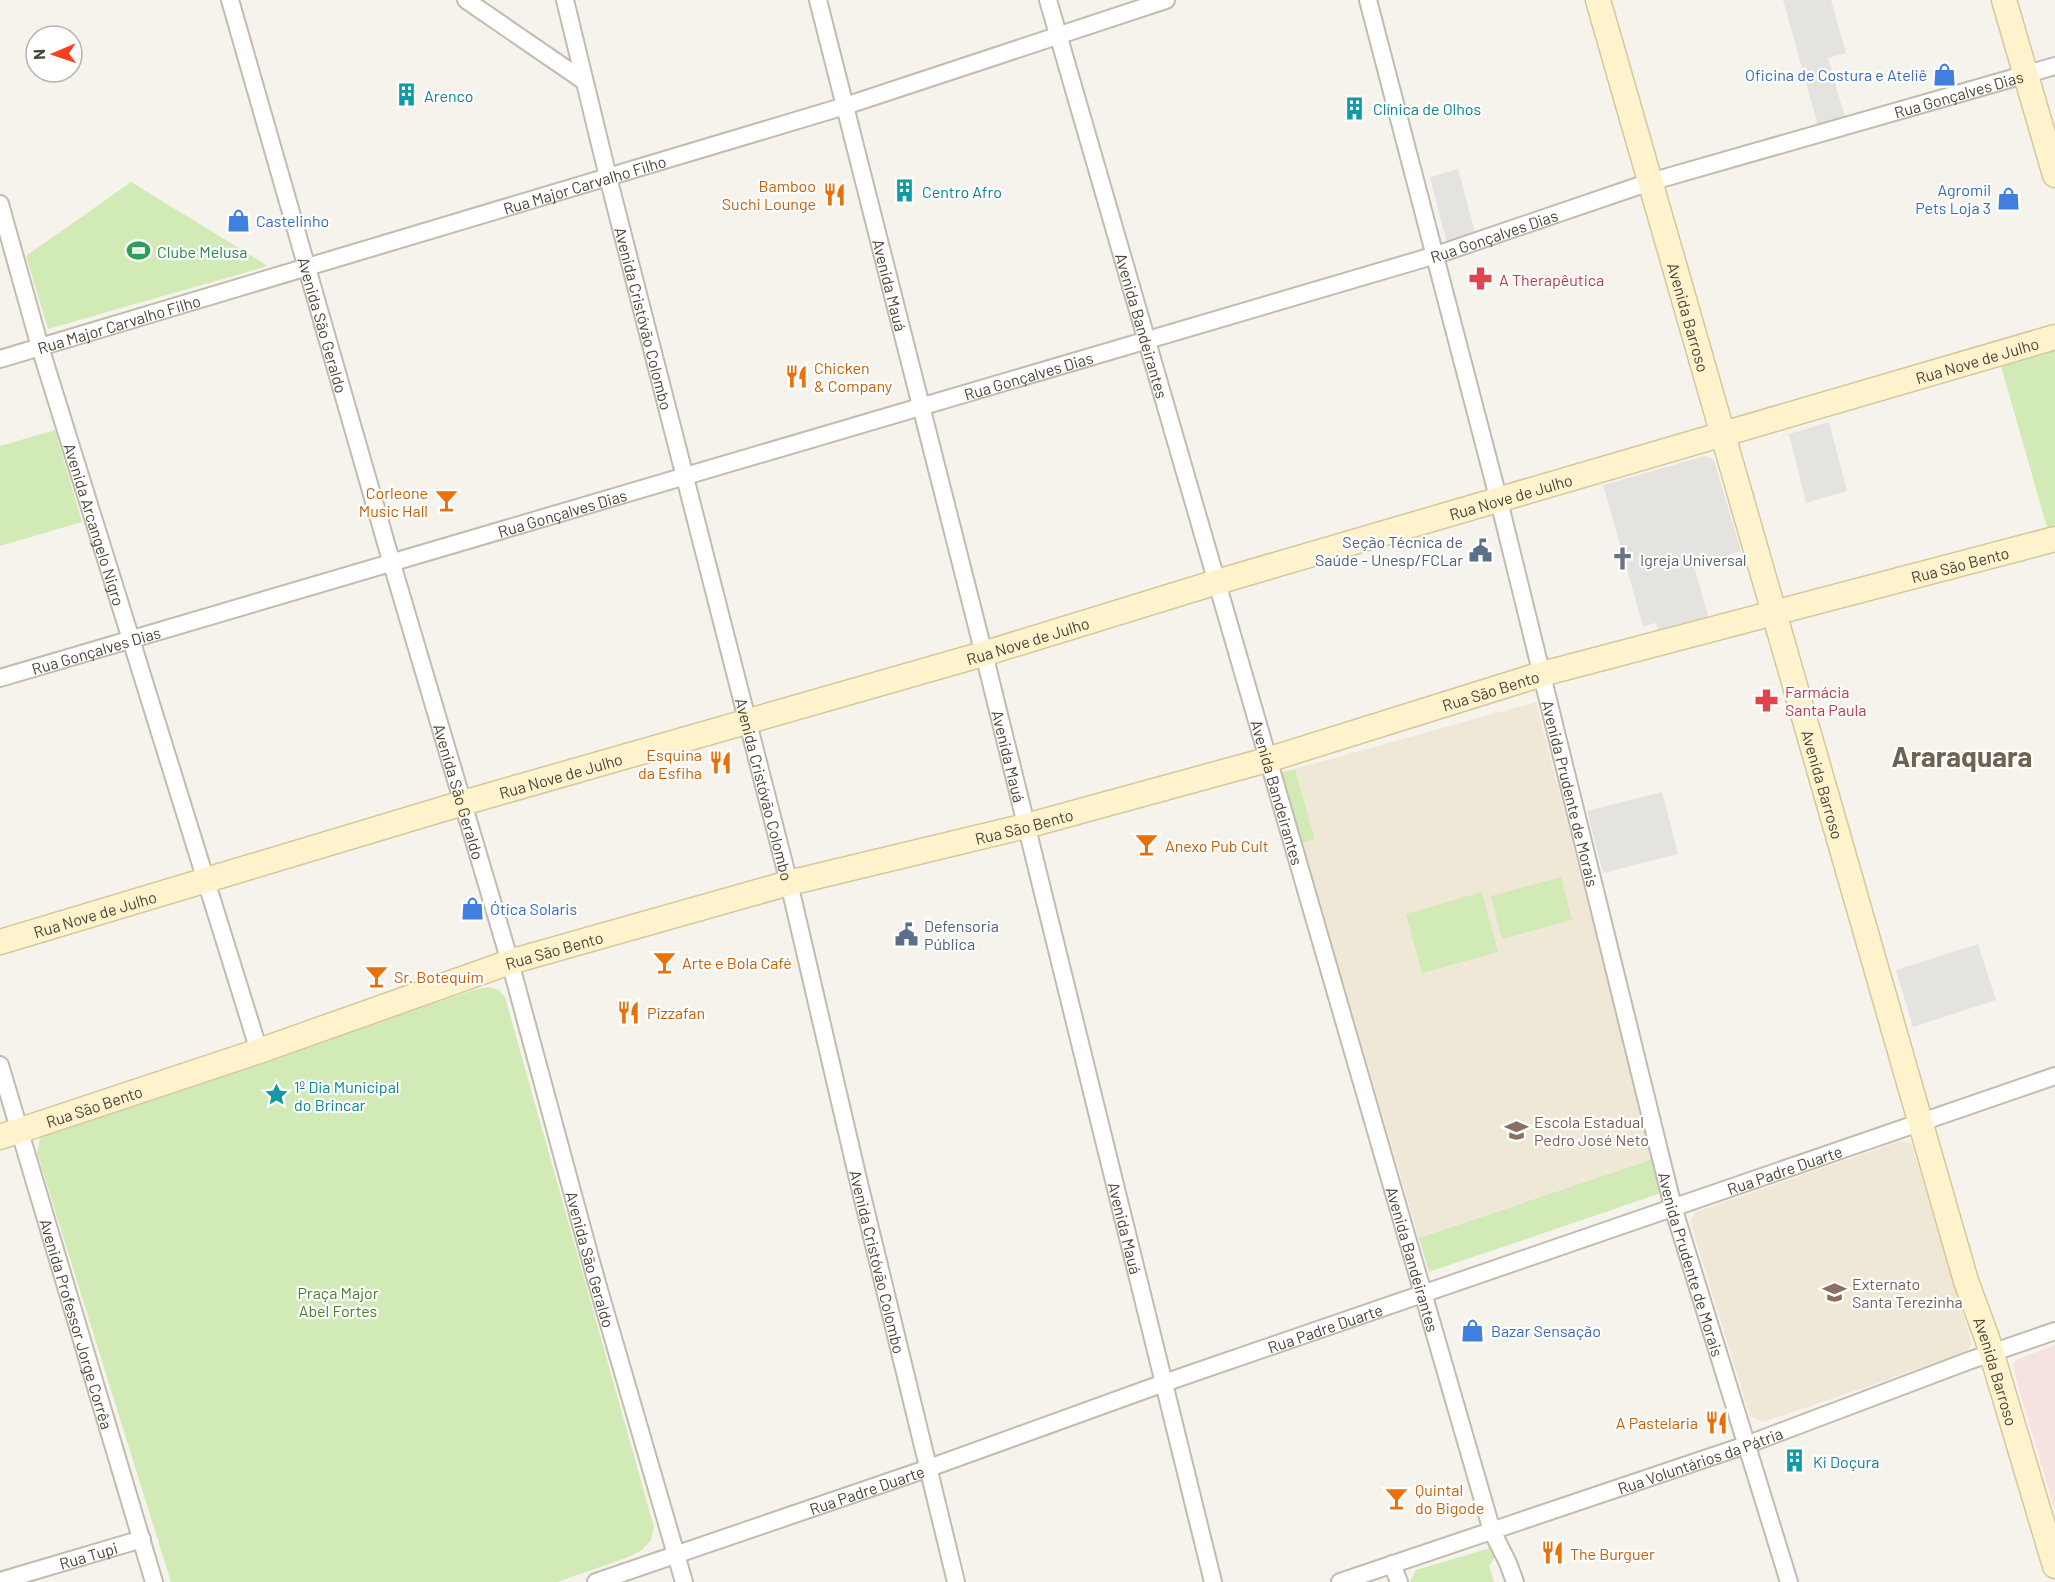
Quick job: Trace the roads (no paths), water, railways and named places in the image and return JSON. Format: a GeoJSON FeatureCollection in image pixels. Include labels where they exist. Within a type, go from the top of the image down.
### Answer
{"type":"FeatureCollection","features":[{"type":"Feature","properties":{"kind":"street","name":"Avenida São Geraldo"},"geometry":{"type":"LineString","coordinates":[[230,0],[392,564],[510,962],[595,1276],[684,1582]]}},
{"type":"Feature","properties":{"kind":"street"},"geometry":{"type":"LineString","coordinates":[[466,0],[584,81]]}},
{"type":"Feature","properties":{"kind":"street","name":"Avenida Cristóvão Colombo"},"geometry":{"type":"LineString","coordinates":[[565,0],[608,177],[789,883],[956,1582]]}},
{"type":"Feature","properties":{"kind":"street","name":"Avenida Mauá"},"geometry":{"type":"LineString","coordinates":[[818,0],[1213,1582]]}},
{"type":"Feature","properties":{"kind":"street","name":"Avenida Bandeirantes"},"geometry":{"type":"LineString","coordinates":[[1048,0],[1492,1531],[1515,1582]]}},
{"type":"Feature","properties":{"kind":"street","name":"Rua Major Carvalho Filho"},"geometry":{"type":"LineString","coordinates":[[0,359],[844,106],[1166,0]]}},
{"type":"Feature","properties":{"kind":"street","name":"Avenida Prudente de Morais"},"geometry":{"type":"LineString","coordinates":[[1368,0],[1499,501],[1673,1207],[1789,1582]]}},
{"type":"Feature","properties":{"kind":"street","name":"Avenida Barroso"},"geometry":{"type":"LineString","coordinates":[[1598,0],[1890,1018],[1922,1120],[1966,1281],[1992,1353],[2055,1566]]}},
{"type":"Feature","properties":{"kind":"street"},"geometry":{"type":"LineString","coordinates":[[2004,0],[2055,175]]}},
{"type":"Feature","properties":{"kind":"street","name":"Rua Gonçalves Dias"},"geometry":{"type":"LineString","coordinates":[[0,678],[1436,255],[1650,182],[2055,66]]}},
{"type":"Feature","properties":{"kind":"street","name":"Avenida Arcangelo Nigro"},"geometry":{"type":"LineString","coordinates":[[0,204],[40,347],[259,1051]]}},
{"type":"Feature","properties":{"kind":"street","name":"Rua Nove de Julho"},"geometry":{"type":"LineString","coordinates":[[0,942],[463,803],[983,654],[1217,582],[2055,337]]}},
{"type":"Feature","properties":{"kind":"street","name":"Rua São Bento"},"geometry":{"type":"LineString","coordinates":[[10,1134],[259,1051],[510,962],[789,883],[1026,826],[1267,760],[1542,674],[1774,612],[2054,543]]}},
{"type":"Feature","properties":{"kind":"street","name":"Avenida Professor Jorge Corrêa"},"geometry":{"type":"LineString","coordinates":[[0,1065],[10,1134],[154,1582]]}},
{"type":"Feature","properties":{"kind":"street","name":"Rua Padre Duarte"},"geometry":{"type":"LineString","coordinates":[[596,1582],[928,1468],[1424,1292],[2055,1076]]}},
{"type":"Feature","properties":{"kind":"street","name":"Rua Voluntários da Pátria"},"geometry":{"type":"LineString","coordinates":[[1340,1582],[1746,1445],[2055,1331]]}},
{"type":"Feature","properties":{"kind":"street","name":"Rua Tupi"},"geometry":{"type":"LineString","coordinates":[[0,1581],[142,1539]]}},
{"type":"Feature","properties":{"kind":"street"},"geometry":{"type":"LineString","coordinates":[[1392,1564],[1399,1582]]}},
{"type":"Feature","properties":{"kind":"place","name":"Oficina de Costura e Ateliê"},"geometry":{"type":"Point","coordinates":[1945,74]}},
{"type":"Feature","properties":{"kind":"place","name":"Arenco"},"geometry":{"type":"Point","coordinates":[406,95]}},
{"type":"Feature","properties":{"kind":"place","name":"Clínica de Olhos"},"geometry":{"type":"Point","coordinates":[1355,108]}},
{"type":"Feature","properties":{"kind":"place","name":"Centro Afro"},"geometry":{"type":"Point","coordinates":[904,191]}},
{"type":"Feature","properties":{"kind":"place","name":"Bamboo Suchi Lounge"},"geometry":{"type":"Point","coordinates":[834,194]}},
{"type":"Feature","properties":{"kind":"place","name":"Agromil Pets Loja 3"},"geometry":{"type":"Point","coordinates":[2009,198]}},
{"type":"Feature","properties":{"kind":"place","name":"Castelinho"},"geometry":{"type":"Point","coordinates":[238,220]}},
{"type":"Feature","properties":{"kind":"place","name":"Clube Melusa"},"geometry":{"type":"Point","coordinates":[139,251]}},
{"type":"Feature","properties":{"kind":"place","name":"A Therapêutica"},"geometry":{"type":"Point","coordinates":[1481,279]}},
{"type":"Feature","properties":{"kind":"place","name":"Chicken & Company"},"geometry":{"type":"Point","coordinates":[796,376]}},
{"type":"Feature","properties":{"kind":"place","name":"Corleone Music Hall"},"geometry":{"type":"Point","coordinates":[446,501]}},
{"type":"Feature","properties":{"kind":"place","name":"Seção Técnica de Saúde - Unesp/FCLar"},"geometry":{"type":"Point","coordinates":[1481,550]}},
{"type":"Feature","properties":{"kind":"place","name":"Igreja Universal"},"geometry":{"type":"Point","coordinates":[1622,559]}},
{"type":"Feature","properties":{"kind":"place","name":"Farmácia Santa Paula"},"geometry":{"type":"Point","coordinates":[1767,700]}},
{"type":"Feature","properties":{"kind":"place","name":"Esquina da Esfiha"},"geometry":{"type":"Point","coordinates":[720,763]}},
{"type":"Feature","properties":{"kind":"place","name":"Anexo Pub Cult"},"geometry":{"type":"Point","coordinates":[1147,845]}},
{"type":"Feature","properties":{"kind":"place","name":"Ótica Solaris"},"geometry":{"type":"Point","coordinates":[472,908]}},
{"type":"Feature","properties":{"kind":"place","name":"Defensoria Pública"},"geometry":{"type":"Point","coordinates":[906,934]}},
{"type":"Feature","properties":{"kind":"place","name":"Arte e Bola Café"},"geometry":{"type":"Point","coordinates":[664,962]}},
{"type":"Feature","properties":{"kind":"place","name":"Sr. Botequim"},"geometry":{"type":"Point","coordinates":[376,976]}},
{"type":"Feature","properties":{"kind":"place","name":"Pizzafan"},"geometry":{"type":"Point","coordinates":[629,1012]}},
{"type":"Feature","properties":{"kind":"place","name":"1º Dia Municipal do Brincar"},"geometry":{"type":"Point","coordinates":[276,1095]}},
{"type":"Feature","properties":{"kind":"place","name":"Escola Estadual Pedro José Neto"},"geometry":{"type":"Point","coordinates":[1516,1130]}},
{"type":"Feature","properties":{"kind":"place","name":"Externato Santa Terezinha"},"geometry":{"type":"Point","coordinates":[1834,1292]}},
{"type":"Feature","properties":{"kind":"place","name":"Bazar Sensação"},"geometry":{"type":"Point","coordinates":[1473,1330]}},
{"type":"Feature","properties":{"kind":"place","name":"A Pastelaria"},"geometry":{"type":"Point","coordinates":[1716,1422]}},
{"type":"Feature","properties":{"kind":"place","name":"Ki Doçura"},"geometry":{"type":"Point","coordinates":[1795,1461]}},
{"type":"Feature","properties":{"kind":"place","name":"Quintal do Bigode"},"geometry":{"type":"Point","coordinates":[1397,1498]}},
{"type":"Feature","properties":{"kind":"place","name":"The Burguer"},"geometry":{"type":"Point","coordinates":[1552,1553]}},
{"type":"Feature","properties":{"kind":"district","name":"Araraquara"},"geometry":{"type":"Point","coordinates":[1962,756]}},
{"type":"Feature","properties":{"kind":"park label","name":"Praça Major Abel Fortes"},"geometry":{"type":"Point","coordinates":[338,1301]}}]}
